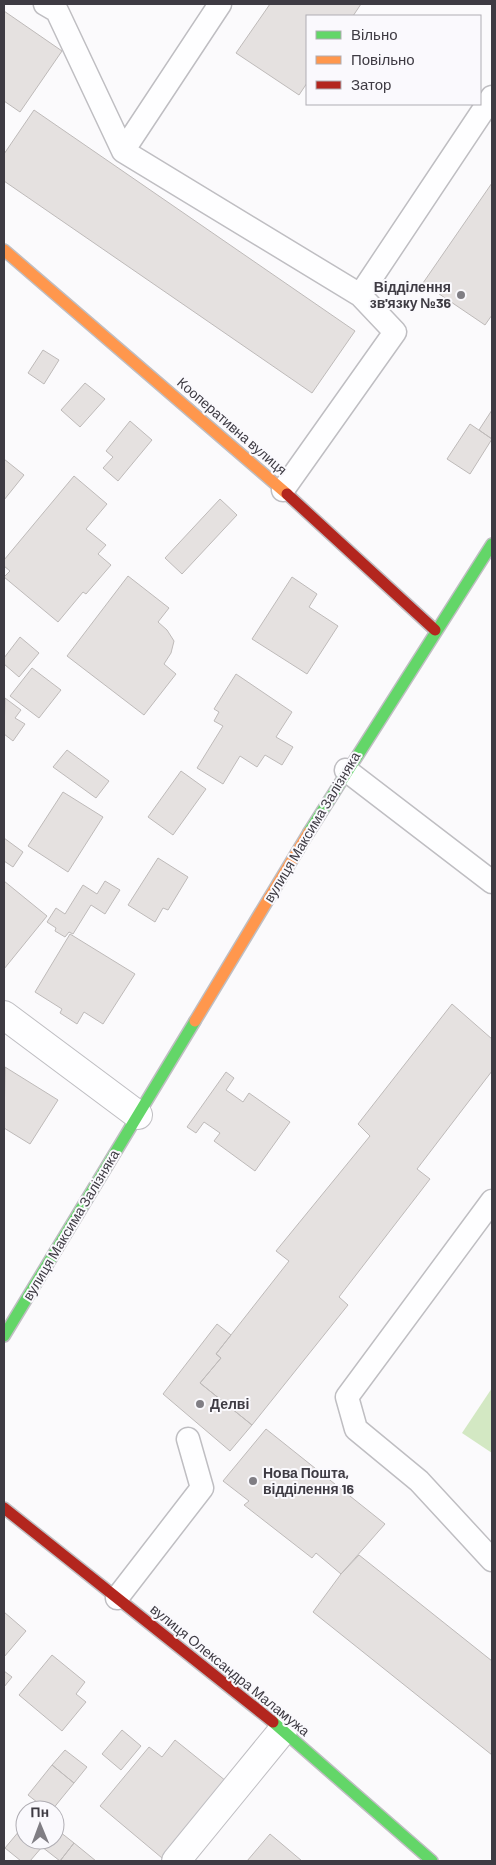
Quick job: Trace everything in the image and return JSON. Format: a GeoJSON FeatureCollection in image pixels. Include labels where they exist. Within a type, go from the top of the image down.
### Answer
{"type":"FeatureCollection","features":[{"type":"Feature","properties":{"kind":"street","name":"Кооперативна вулиця"},"geometry":{"type":"LineString","coordinates":[[4,250],[284,490],[435,630]]}},
{"type":"Feature","properties":{"kind":"street","name":"вулиця Максима Залізняка"},"geometry":{"type":"LineString","coordinates":[[4,1336],[346,770],[492,544]]}},
{"type":"Feature","properties":{"kind":"street"},"geometry":{"type":"LineString","coordinates":[[4,1015],[138,1115]]}},
{"type":"Feature","properties":{"kind":"street","name":"вулиця Олександра Маламужа"},"geometry":{"type":"LineString","coordinates":[[4,1508],[283,1730],[432,1861]]}},
{"type":"Feature","properties":{"kind":"street"},"geometry":{"type":"LineString","coordinates":[[176,1861],[283,1730]]}},
{"type":"Feature","properties":{"kind":"lane"},"geometry":{"type":"LineString","coordinates":[[45,4],[57,11],[123,151],[360,295],[395,332],[284,490]]}},
{"type":"Feature","properties":{"kind":"lane"},"geometry":{"type":"LineString","coordinates":[[123,151],[220,4]]}},
{"type":"Feature","properties":{"kind":"lane"},"geometry":{"type":"LineString","coordinates":[[360,295],[492,97]]}},
{"type":"Feature","properties":{"kind":"lane"},"geometry":{"type":"LineString","coordinates":[[346,770],[492,882]]}},
{"type":"Feature","properties":{"kind":"lane"},"geometry":{"type":"LineString","coordinates":[[492,1201],[347,1397],[356,1429],[418,1480],[492,1560]]}},
{"type":"Feature","properties":{"kind":"lane"},"geometry":{"type":"LineString","coordinates":[[117,1598],[202,1488],[188,1439]]}},
{"type":"Feature","properties":{"kind":"green space"},"geometry":{"type":"Polygon","coordinates":[[[492,1388],[492,1453],[462,1433],[492,1388]]]}},
{"type":"Feature","properties":{"kind":"building"},"geometry":{"type":"Polygon","coordinates":[[[270,4],[361,4],[354,15],[306,15],[306,84],[299,95],[236,53],[270,4]]]}},
{"type":"Feature","properties":{"kind":"building"},"geometry":{"type":"Polygon","coordinates":[[[4,11],[62,51],[20,112],[4,101],[4,11]]]}},
{"type":"Feature","properties":{"kind":"building"},"geometry":{"type":"Polygon","coordinates":[[[34,110],[355,331],[312,393],[4,181],[4,154],[34,110]]]}},
{"type":"Feature","properties":{"kind":"building"},"geometry":{"type":"Polygon","coordinates":[[[492,183],[492,315],[485,325],[423,283],[492,183]]]}},
{"type":"Feature","properties":{"kind":"building"},"geometry":{"type":"Polygon","coordinates":[[[43,350],[59,360],[44,384],[28,373],[43,350]]]}},
{"type":"Feature","properties":{"kind":"building"},"geometry":{"type":"Polygon","coordinates":[[[85,383],[105,399],[80,427],[61,410],[85,383]]]}},
{"type":"Feature","properties":{"kind":"building"},"geometry":{"type":"Polygon","coordinates":[[[492,410],[492,439],[479,430],[492,410]]]}},
{"type":"Feature","properties":{"kind":"building"},"geometry":{"type":"Polygon","coordinates":[[[130,421],[152,440],[118,481],[103,468],[113,457],[106,451],[130,421]]]}},
{"type":"Feature","properties":{"kind":"building"},"geometry":{"type":"Polygon","coordinates":[[[470,424],[492,439],[470,474],[447,459],[470,424]]]}},
{"type":"Feature","properties":{"kind":"building"},"geometry":{"type":"Polygon","coordinates":[[[4,459],[24,475],[4,500],[4,459]]]}},
{"type":"Feature","properties":{"kind":"building"},"geometry":{"type":"Polygon","coordinates":[[[74,476],[107,504],[86,529],[106,545],[98,554],[111,565],[86,594],[83,592],[58,622],[4,577],[10,571],[4,566],[4,560],[74,476]]]}},
{"type":"Feature","properties":{"kind":"building"},"geometry":{"type":"Polygon","coordinates":[[[220,499],[237,515],[182,574],[165,558],[220,499]]]}},
{"type":"Feature","properties":{"kind":"building"},"geometry":{"type":"Polygon","coordinates":[[[128,576],[169,608],[158,622],[167,630],[174,641],[171,653],[164,664],[176,674],[144,715],[67,656],[128,576]]]}},
{"type":"Feature","properties":{"kind":"building"},"geometry":{"type":"Polygon","coordinates":[[[292,577],[317,594],[309,607],[338,626],[307,674],[252,639],[292,577]]]}},
{"type":"Feature","properties":{"kind":"building"},"geometry":{"type":"Polygon","coordinates":[[[20,637],[39,653],[19,677],[4,664],[4,658],[20,637]]]}},
{"type":"Feature","properties":{"kind":"building"},"geometry":{"type":"Polygon","coordinates":[[[32,668],[61,690],[39,718],[10,696],[32,668]]]}},
{"type":"Feature","properties":{"kind":"building"},"geometry":{"type":"Polygon","coordinates":[[[236,674],[292,712],[276,737],[293,747],[282,765],[265,755],[257,767],[240,756],[223,784],[197,768],[223,726],[214,721],[219,712],[214,709],[236,674]]]}},
{"type":"Feature","properties":{"kind":"building"},"geometry":{"type":"Polygon","coordinates":[[[5,698],[21,710],[15,718],[25,724],[13,741],[4,734],[5,698]]]}},
{"type":"Feature","properties":{"kind":"building"},"geometry":{"type":"Polygon","coordinates":[[[67,750],[109,781],[96,798],[53,767],[67,750]]]}},
{"type":"Feature","properties":{"kind":"building"},"geometry":{"type":"Polygon","coordinates":[[[181,771],[206,789],[173,835],[148,817],[181,771]]]}},
{"type":"Feature","properties":{"kind":"building"},"geometry":{"type":"Polygon","coordinates":[[[63,792],[103,817],[68,872],[28,846],[63,792]]]}},
{"type":"Feature","properties":{"kind":"building"},"geometry":{"type":"Polygon","coordinates":[[[4,838],[23,852],[13,867],[4,861],[4,838]]]}},
{"type":"Feature","properties":{"kind":"building"},"geometry":{"type":"Polygon","coordinates":[[[158,858],[188,877],[168,910],[163,908],[155,922],[128,905],[158,858]]]}},
{"type":"Feature","properties":{"kind":"building"},"geometry":{"type":"Polygon","coordinates":[[[4,881],[47,916],[4,969],[4,881]]]}},
{"type":"Feature","properties":{"kind":"building"},"geometry":{"type":"Polygon","coordinates":[[[105,881],[120,890],[105,914],[91,905],[73,934],[69,932],[65,937],[55,931],[56,928],[47,922],[56,908],[65,914],[83,885],[97,894],[105,881]]]}},
{"type":"Feature","properties":{"kind":"building"},"geometry":{"type":"Polygon","coordinates":[[[70,934],[135,974],[103,1024],[84,1012],[77,1024],[60,1013],[62,1009],[35,992],[70,934]]]}},
{"type":"Feature","properties":{"kind":"building"},"geometry":{"type":"Polygon","coordinates":[[[452,1004],[492,1039],[492,1071],[417,1169],[430,1179],[339,1297],[348,1305],[252,1425],[200,1383],[221,1358],[216,1354],[289,1261],[276,1251],[370,1136],[358,1124],[452,1004]]]}},
{"type":"Feature","properties":{"kind":"building"},"geometry":{"type":"Polygon","coordinates":[[[5,1067],[58,1100],[30,1144],[4,1128],[5,1067]]]}},
{"type":"Feature","properties":{"kind":"building"},"geometry":{"type":"Polygon","coordinates":[[[226,1072],[234,1078],[226,1090],[243,1102],[249,1093],[290,1122],[255,1171],[214,1141],[220,1133],[204,1122],[196,1133],[187,1127],[226,1072]]]}},
{"type":"Feature","properties":{"kind":"building"},"geometry":{"type":"Polygon","coordinates":[[[217,1324],[231,1335],[216,1354],[221,1358],[200,1383],[252,1425],[230,1451],[163,1394],[217,1324]]]}},
{"type":"Feature","properties":{"kind":"building"},"geometry":{"type":"Polygon","coordinates":[[[266,1429],[385,1524],[341,1574],[316,1553],[312,1558],[244,1505],[249,1501],[223,1481],[266,1429]]]}},
{"type":"Feature","properties":{"kind":"building"},"geometry":{"type":"Polygon","coordinates":[[[359,1555],[492,1661],[492,1755],[313,1612],[341,1574],[359,1555]]]}},
{"type":"Feature","properties":{"kind":"building"},"geometry":{"type":"Polygon","coordinates":[[[4,1612],[26,1631],[4,1657],[4,1612]]]}},
{"type":"Feature","properties":{"kind":"building"},"geometry":{"type":"Polygon","coordinates":[[[52,1655],[85,1682],[76,1694],[86,1702],[62,1731],[19,1695],[52,1655]]]}},
{"type":"Feature","properties":{"kind":"building"},"geometry":{"type":"Polygon","coordinates":[[[4,1671],[12,1677],[4,1687],[4,1671]]]}},
{"type":"Feature","properties":{"kind":"building"},"geometry":{"type":"Polygon","coordinates":[[[122,1730],[141,1746],[121,1770],[102,1754],[122,1730]]]}},
{"type":"Feature","properties":{"kind":"building"},"geometry":{"type":"Polygon","coordinates":[[[175,1740],[226,1781],[162,1858],[100,1806],[149,1747],[162,1757],[175,1740]]]}},
{"type":"Feature","properties":{"kind":"building"},"geometry":{"type":"Polygon","coordinates":[[[65,1750],[87,1767],[74,1783],[52,1765],[65,1750]]]}},
{"type":"Feature","properties":{"kind":"building"},"geometry":{"type":"Polygon","coordinates":[[[52,1765],[74,1783],[60,1800],[34,1800],[28,1795],[52,1765]]]}},
{"type":"Feature","properties":{"kind":"building"},"geometry":{"type":"Polygon","coordinates":[[[270,1834],[302,1861],[247,1861],[270,1834]]]}},
{"type":"Feature","properties":{"kind":"building"},"geometry":{"type":"Polygon","coordinates":[[[15,1836],[15,1850],[39,1850],[30,1861],[21,1861],[5,1848],[15,1836]]]}},
{"type":"Feature","properties":{"kind":"building"},"geometry":{"type":"Polygon","coordinates":[[[65,1836],[74,1843],[60,1861],[46,1850],[65,1850],[65,1836]]]}},
{"type":"Feature","properties":{"kind":"building"},"geometry":{"type":"Polygon","coordinates":[[[74,1843],[96,1861],[60,1861],[74,1843]]]}},
{"type":"Feature","properties":{"kind":"traffic: fast"},"geometry":{"type":"LineString","coordinates":[[309,832],[492,544]]}},
{"type":"Feature","properties":{"kind":"traffic: fast"},"geometry":{"type":"LineString","coordinates":[[4,1336],[195,1021]]}},
{"type":"Feature","properties":{"kind":"traffic: fast"},"geometry":{"type":"LineString","coordinates":[[273,1722],[432,1861]]}},
{"type":"Feature","properties":{"kind":"traffic: slow"},"geometry":{"type":"LineString","coordinates":[[4,250],[287,494]]}},
{"type":"Feature","properties":{"kind":"traffic: slow"},"geometry":{"type":"LineString","coordinates":[[195,1021],[309,832]]}},
{"type":"Feature","properties":{"kind":"traffic: jam"},"geometry":{"type":"LineString","coordinates":[[287,494],[435,630]]}},
{"type":"Feature","properties":{"kind":"traffic: jam"},"geometry":{"type":"LineString","coordinates":[[4,1508],[273,1722]]}},
{"type":"Feature","properties":{"kind":"place","name":"Відділення зв'язку №36"},"geometry":{"type":"Point","coordinates":[461,295]}},
{"type":"Feature","properties":{"kind":"place","name":"Делві"},"geometry":{"type":"Point","coordinates":[200,1404]}},
{"type":"Feature","properties":{"kind":"place","name":"Нова Пошта, відділення 16"},"geometry":{"type":"Point","coordinates":[253,1481]}}]}
